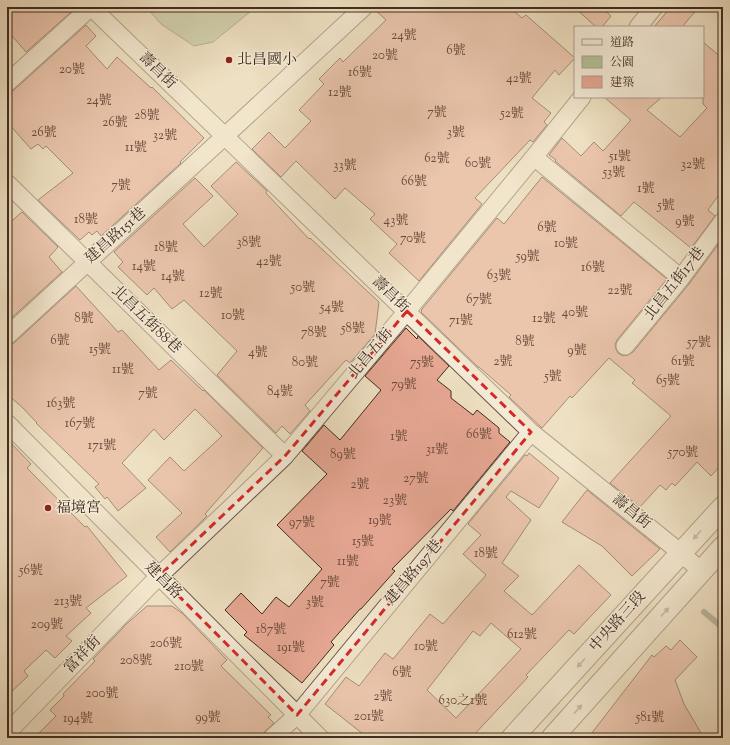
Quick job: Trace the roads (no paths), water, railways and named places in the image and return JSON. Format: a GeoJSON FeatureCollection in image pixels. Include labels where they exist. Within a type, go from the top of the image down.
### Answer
{"type":"FeatureCollection","features":[{"type":"Feature","properties":{"kind":"street"},"geometry":{"type":"LineString","coordinates":[[7,84],[91,7]]}},
{"type":"Feature","properties":{"kind":"street","name":"壽昌街"},"geometry":{"type":"LineString","coordinates":[[91,7],[531,432],[681,553],[701,571]]}},
{"type":"Feature","properties":{"kind":"street","name":"建昌路151巷"},"geometry":{"type":"LineString","coordinates":[[7,336],[364,7]]}},
{"type":"Feature","properties":{"kind":"street"},"geometry":{"type":"LineString","coordinates":[[639,26],[654,7]]}},
{"type":"Feature","properties":{"kind":"street","name":"北昌五街"},"geometry":{"type":"LineString","coordinates":[[158,576],[285,456],[534,157],[581,98]]}},
{"type":"Feature","properties":{"kind":"street"},"geometry":{"type":"LineString","coordinates":[[534,157],[681,278]]}},
{"type":"Feature","properties":{"kind":"street","name":"北昌五街88巷"},"geometry":{"type":"LineString","coordinates":[[7,183],[285,456]]}},
{"type":"Feature","properties":{"kind":"street","name":"北昌五街17巷"},"geometry":{"type":"LineString","coordinates":[[625,346],[681,278],[723,221]]}},
{"type":"Feature","properties":{"kind":"street","name":"建昌路"},"geometry":{"type":"LineString","coordinates":[[7,423],[320,738]]}},
{"type":"Feature","properties":{"kind":"street","name":"建昌路197巷"},"geometry":{"type":"LineString","coordinates":[[272,738],[297,715],[531,432]]}},
{"type":"Feature","properties":{"kind":"street","name":"中央路三段"},"geometry":{"type":"LineString","coordinates":[[512,738],[723,507]]}},
{"type":"Feature","properties":{"kind":"street","name":"中央路三段"},"geometry":{"type":"LineString","coordinates":[[552,738],[723,547]]}},
{"type":"Feature","properties":{"kind":"street","name":"富祥街"},"geometry":{"type":"LineString","coordinates":[[7,733],[158,576]]}},
{"type":"Feature","properties":{"kind":"waterway"},"geometry":{"type":"LineString","coordinates":[[704,612],[723,628]]}},
{"type":"Feature","properties":{"kind":"place","name":"北昌國小"},"geometry":{"type":"Point","coordinates":[229,60]}},
{"type":"Feature","properties":{"kind":"place","name":"福境宮"},"geometry":{"type":"Point","coordinates":[48,508]}}]}
